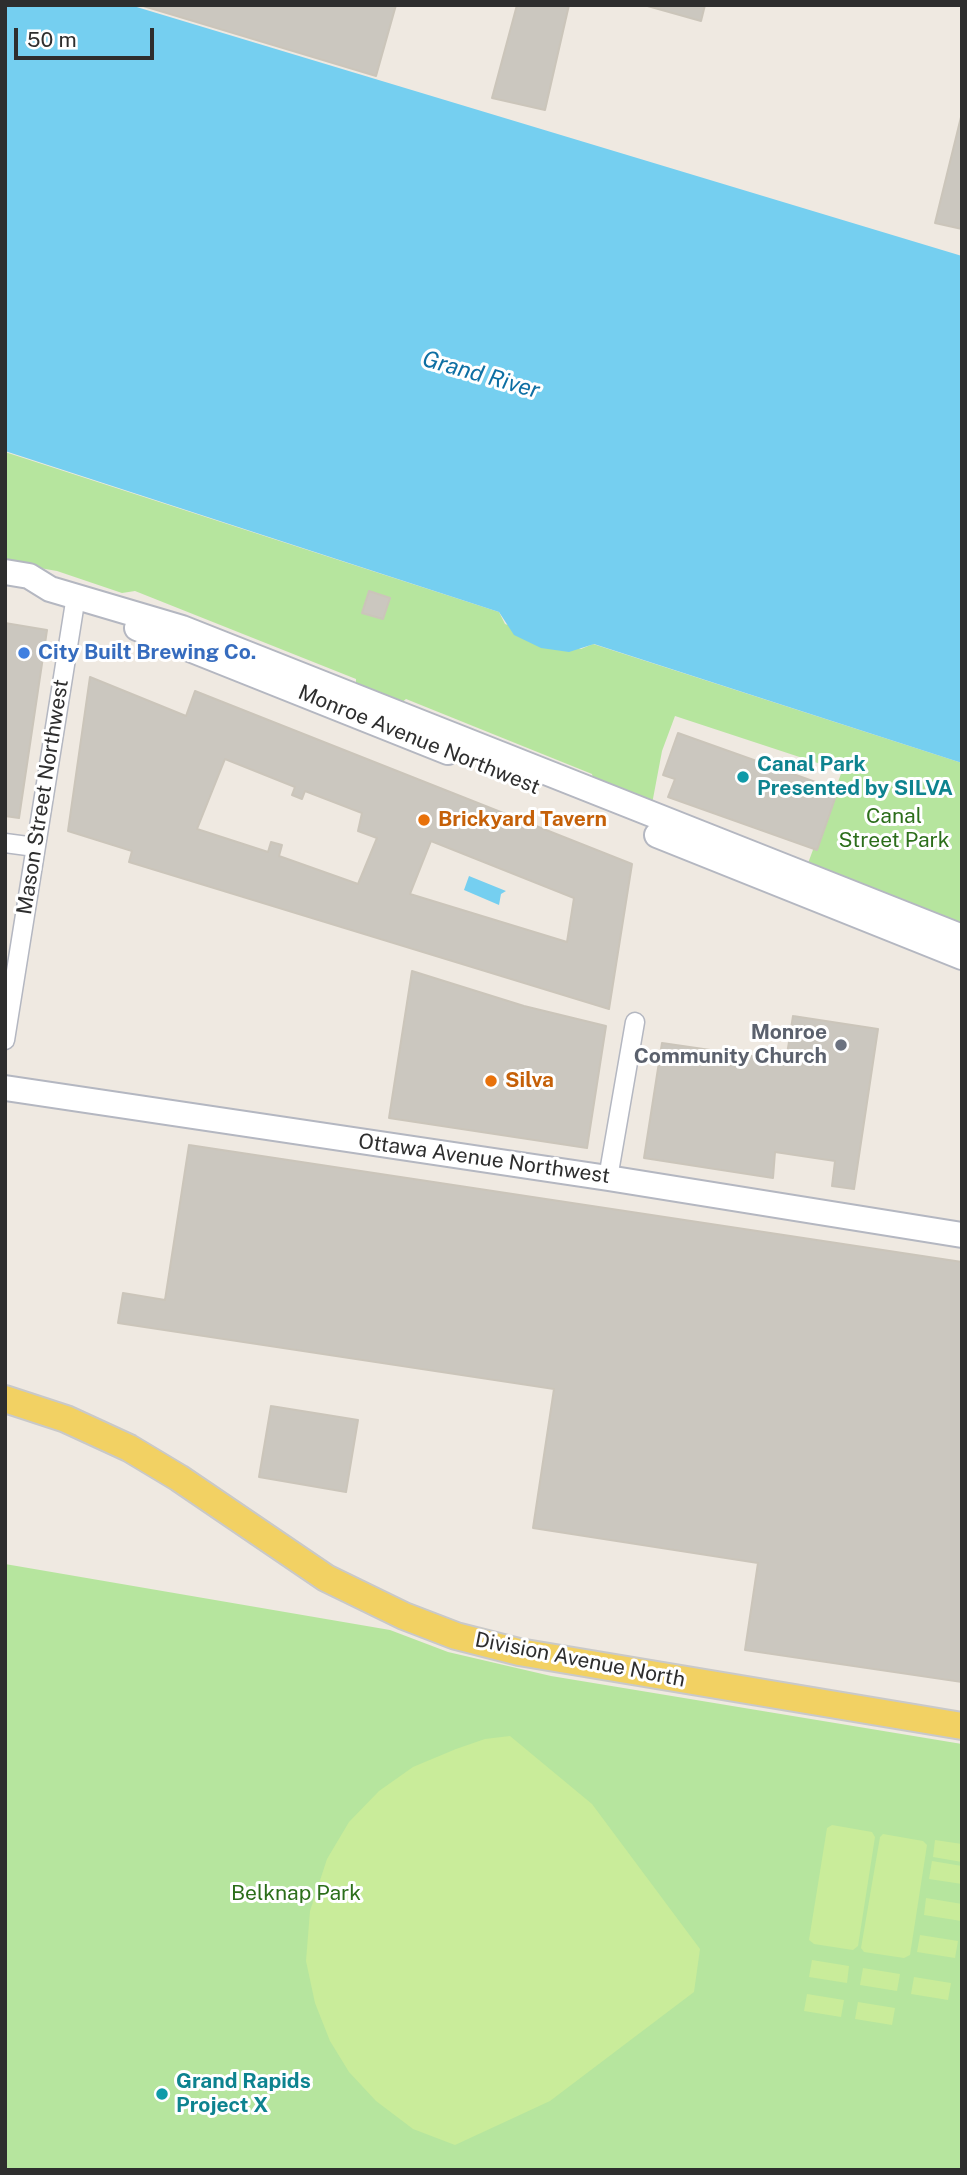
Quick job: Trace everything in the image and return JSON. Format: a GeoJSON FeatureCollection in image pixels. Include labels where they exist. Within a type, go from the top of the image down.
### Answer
{"type":"FeatureCollection","features":[{"type":"Feature","properties":{"kind":"main road","name":"Monroe Avenue Northwest"},"geometry":{"type":"LineString","coordinates":[[5,572],[29,576],[50,589],[173,625],[263,669],[962,957]]}},
{"type":"Feature","properties":{"kind":"main road","name":"Monroe Avenue Northwest"},"geometry":{"type":"LineString","coordinates":[[5,589],[24,592],[50,589]]}},
{"type":"Feature","properties":{"kind":"main road","name":"Monroe Avenue Northwest"},"geometry":{"type":"LineString","coordinates":[[263,669],[962,937]]}},
{"type":"Feature","properties":{"kind":"main road","name":"Ottawa Avenue Northwest"},"geometry":{"type":"LineString","coordinates":[[5,1088],[608,1178],[962,1235]]}},
{"type":"Feature","properties":{"kind":"main road","name":"Division Avenue North"},"geometry":{"type":"LineString","coordinates":[[5,1399],[66,1419],[129,1448],[180,1478],[326,1578],[404,1616],[456,1636],[519,1652],[962,1726]]}},
{"type":"Feature","properties":{"kind":"street","name":"Mason Street Northwest"},"geometry":{"type":"LineString","coordinates":[[5,1040],[76,596]]}},
{"type":"Feature","properties":{"kind":"street"},"geometry":{"type":"LineString","coordinates":[[5,842],[35,847]]}},
{"type":"Feature","properties":{"kind":"street"},"geometry":{"type":"LineString","coordinates":[[608,1178],[635,1022]]}},
{"type":"Feature","properties":{"kind":"green space","name":"Canal Street Park"},"geometry":{"type":"Polygon","coordinates":[[[5,452],[499,612],[505,624],[581,649],[593,644],[962,763],[962,927],[807,866],[842,771],[675,716],[662,751],[652,804],[593,778],[592,774],[406,699],[401,703],[356,686],[356,679],[135,591],[122,593],[57,571],[5,562],[5,452]]]}},
{"type":"Feature","properties":{"kind":"green space","name":"Belknap Park"},"geometry":{"type":"Polygon","coordinates":[[[5,1564],[390,1630],[448,1652],[551,1676],[962,1744],[962,2170],[5,2170],[5,1564]]]}},
{"type":"Feature","properties":{"kind":"green space"},"geometry":{"type":"Polygon","coordinates":[[[510,1736],[592,1804],[700,1949],[694,1992],[550,2101],[455,2145],[413,2129],[376,2101],[349,2072],[330,2041],[315,2003],[306,1961],[310,1911],[327,1859],[349,1822],[379,1791],[413,1767],[485,1739],[510,1736]]]}},
{"type":"Feature","properties":{"kind":"green space"},"geometry":{"type":"Polygon","coordinates":[[[832,1825],[872,1832],[875,1837],[858,1946],[853,1950],[814,1944],[809,1940],[827,1828],[832,1825]]]}},
{"type":"Feature","properties":{"kind":"green space"},"geometry":{"type":"Polygon","coordinates":[[[883,1834],[923,1841],[927,1845],[910,1955],[904,1958],[864,1952],[861,1948],[880,1837],[883,1834]]]}},
{"type":"Feature","properties":{"kind":"green space"},"geometry":{"type":"Polygon","coordinates":[[[935,1840],[962,1844],[962,1862],[933,1857],[935,1840]]]}},
{"type":"Feature","properties":{"kind":"green space"},"geometry":{"type":"Polygon","coordinates":[[[932,1861],[962,1866],[962,1884],[929,1879],[932,1861]]]}},
{"type":"Feature","properties":{"kind":"green space"},"geometry":{"type":"Polygon","coordinates":[[[926,1898],[962,1904],[961,1921],[924,1915],[926,1898]]]}},
{"type":"Feature","properties":{"kind":"green space"},"geometry":{"type":"Polygon","coordinates":[[[920,1935],[958,1941],[955,1958],[917,1952],[920,1935]]]}},
{"type":"Feature","properties":{"kind":"green space"},"geometry":{"type":"Polygon","coordinates":[[[812,1960],[849,1966],[847,1983],[809,1977],[812,1960]]]}},
{"type":"Feature","properties":{"kind":"green space"},"geometry":{"type":"Polygon","coordinates":[[[863,1968],[900,1974],[897,1991],[860,1985],[863,1968]]]}},
{"type":"Feature","properties":{"kind":"green space"},"geometry":{"type":"Polygon","coordinates":[[[914,1977],[951,1983],[948,2000],[911,1994],[914,1977]]]}},
{"type":"Feature","properties":{"kind":"green space"},"geometry":{"type":"Polygon","coordinates":[[[807,1994],[844,2000],[841,2017],[804,2011],[807,1994]]]}},
{"type":"Feature","properties":{"kind":"green space"},"geometry":{"type":"Polygon","coordinates":[[[858,2002],[895,2008],[892,2025],[855,2019],[858,2002]]]}},
{"type":"Feature","properties":{"kind":"water","name":"Grand River"},"geometry":{"type":"Polygon","coordinates":[[[5,5],[130,5],[962,256],[962,763],[594,644],[569,652],[541,648],[514,635],[499,612],[5,451],[5,5]]]}},
{"type":"Feature","properties":{"kind":"water"},"geometry":{"type":"Polygon","coordinates":[[[469,876],[506,891],[501,894],[499,905],[464,890],[469,876]]]}},
{"type":"Feature","properties":{"kind":"building"},"geometry":{"type":"Polygon","coordinates":[[[140,5],[396,5],[376,76],[140,5]]]}},
{"type":"Feature","properties":{"kind":"building"},"geometry":{"type":"Polygon","coordinates":[[[517,5],[569,5],[545,110],[492,98],[517,5]]]}},
{"type":"Feature","properties":{"kind":"building"},"geometry":{"type":"Polygon","coordinates":[[[644,5],[705,5],[701,21],[644,5]]]}},
{"type":"Feature","properties":{"kind":"building"},"geometry":{"type":"Polygon","coordinates":[[[962,113],[962,229],[935,223],[962,113]]]}},
{"type":"Feature","properties":{"kind":"building"},"geometry":{"type":"Polygon","coordinates":[[[369,591],[390,598],[383,619],[362,613],[369,591]]]}},
{"type":"Feature","properties":{"kind":"building"},"geometry":{"type":"Polygon","coordinates":[[[5,623],[47,630],[19,818],[5,816],[5,623]]]}},
{"type":"Feature","properties":{"kind":"building"},"geometry":{"type":"Polygon","coordinates":[[[90,677],[186,716],[195,691],[632,864],[609,1009],[129,862],[132,851],[68,831],[90,677]],[[225,759],[197,829],[268,852],[271,842],[282,845],[279,856],[358,884],[377,838],[358,831],[362,813],[305,791],[302,799],[292,795],[295,787],[225,759]],[[431,841],[410,894],[567,942],[574,898],[431,841]]]}},
{"type":"Feature","properties":{"kind":"building"},"geometry":{"type":"Polygon","coordinates":[[[678,733],[838,790],[817,850],[668,797],[675,779],[663,775],[678,733]]]}},
{"type":"Feature","properties":{"kind":"building"},"geometry":{"type":"Polygon","coordinates":[[[412,971],[524,1006],[606,1026],[587,1148],[389,1118],[412,971]]]}},
{"type":"Feature","properties":{"kind":"building"},"geometry":{"type":"Polygon","coordinates":[[[793,1016],[878,1029],[854,1189],[832,1186],[835,1161],[775,1152],[773,1178],[644,1158],[662,1043],[786,1061],[793,1016]]]}},
{"type":"Feature","properties":{"kind":"building"},"geometry":{"type":"Polygon","coordinates":[[[189,1145],[962,1262],[962,1682],[745,1650],[758,1563],[533,1528],[554,1389],[118,1323],[123,1293],[165,1300],[189,1145]]]}},
{"type":"Feature","properties":{"kind":"building"},"geometry":{"type":"Polygon","coordinates":[[[271,1406],[358,1420],[346,1492],[259,1477],[271,1406]]]}},
{"type":"Feature","properties":{"kind":"place","name":"City Built Brewing Co."},"geometry":{"type":"Point","coordinates":[24,653]}},
{"type":"Feature","properties":{"kind":"place","name":"Canal Park Presented by SILVA"},"geometry":{"type":"Point","coordinates":[743,777]}},
{"type":"Feature","properties":{"kind":"place","name":"Brickyard Tavern"},"geometry":{"type":"Point","coordinates":[424,820]}},
{"type":"Feature","properties":{"kind":"place","name":"Monroe Community Church"},"geometry":{"type":"Point","coordinates":[841,1045]}},
{"type":"Feature","properties":{"kind":"place","name":"Silva"},"geometry":{"type":"Point","coordinates":[491,1081]}},
{"type":"Feature","properties":{"kind":"place","name":"Grand Rapids Project X"},"geometry":{"type":"Point","coordinates":[162,2094]}}]}
